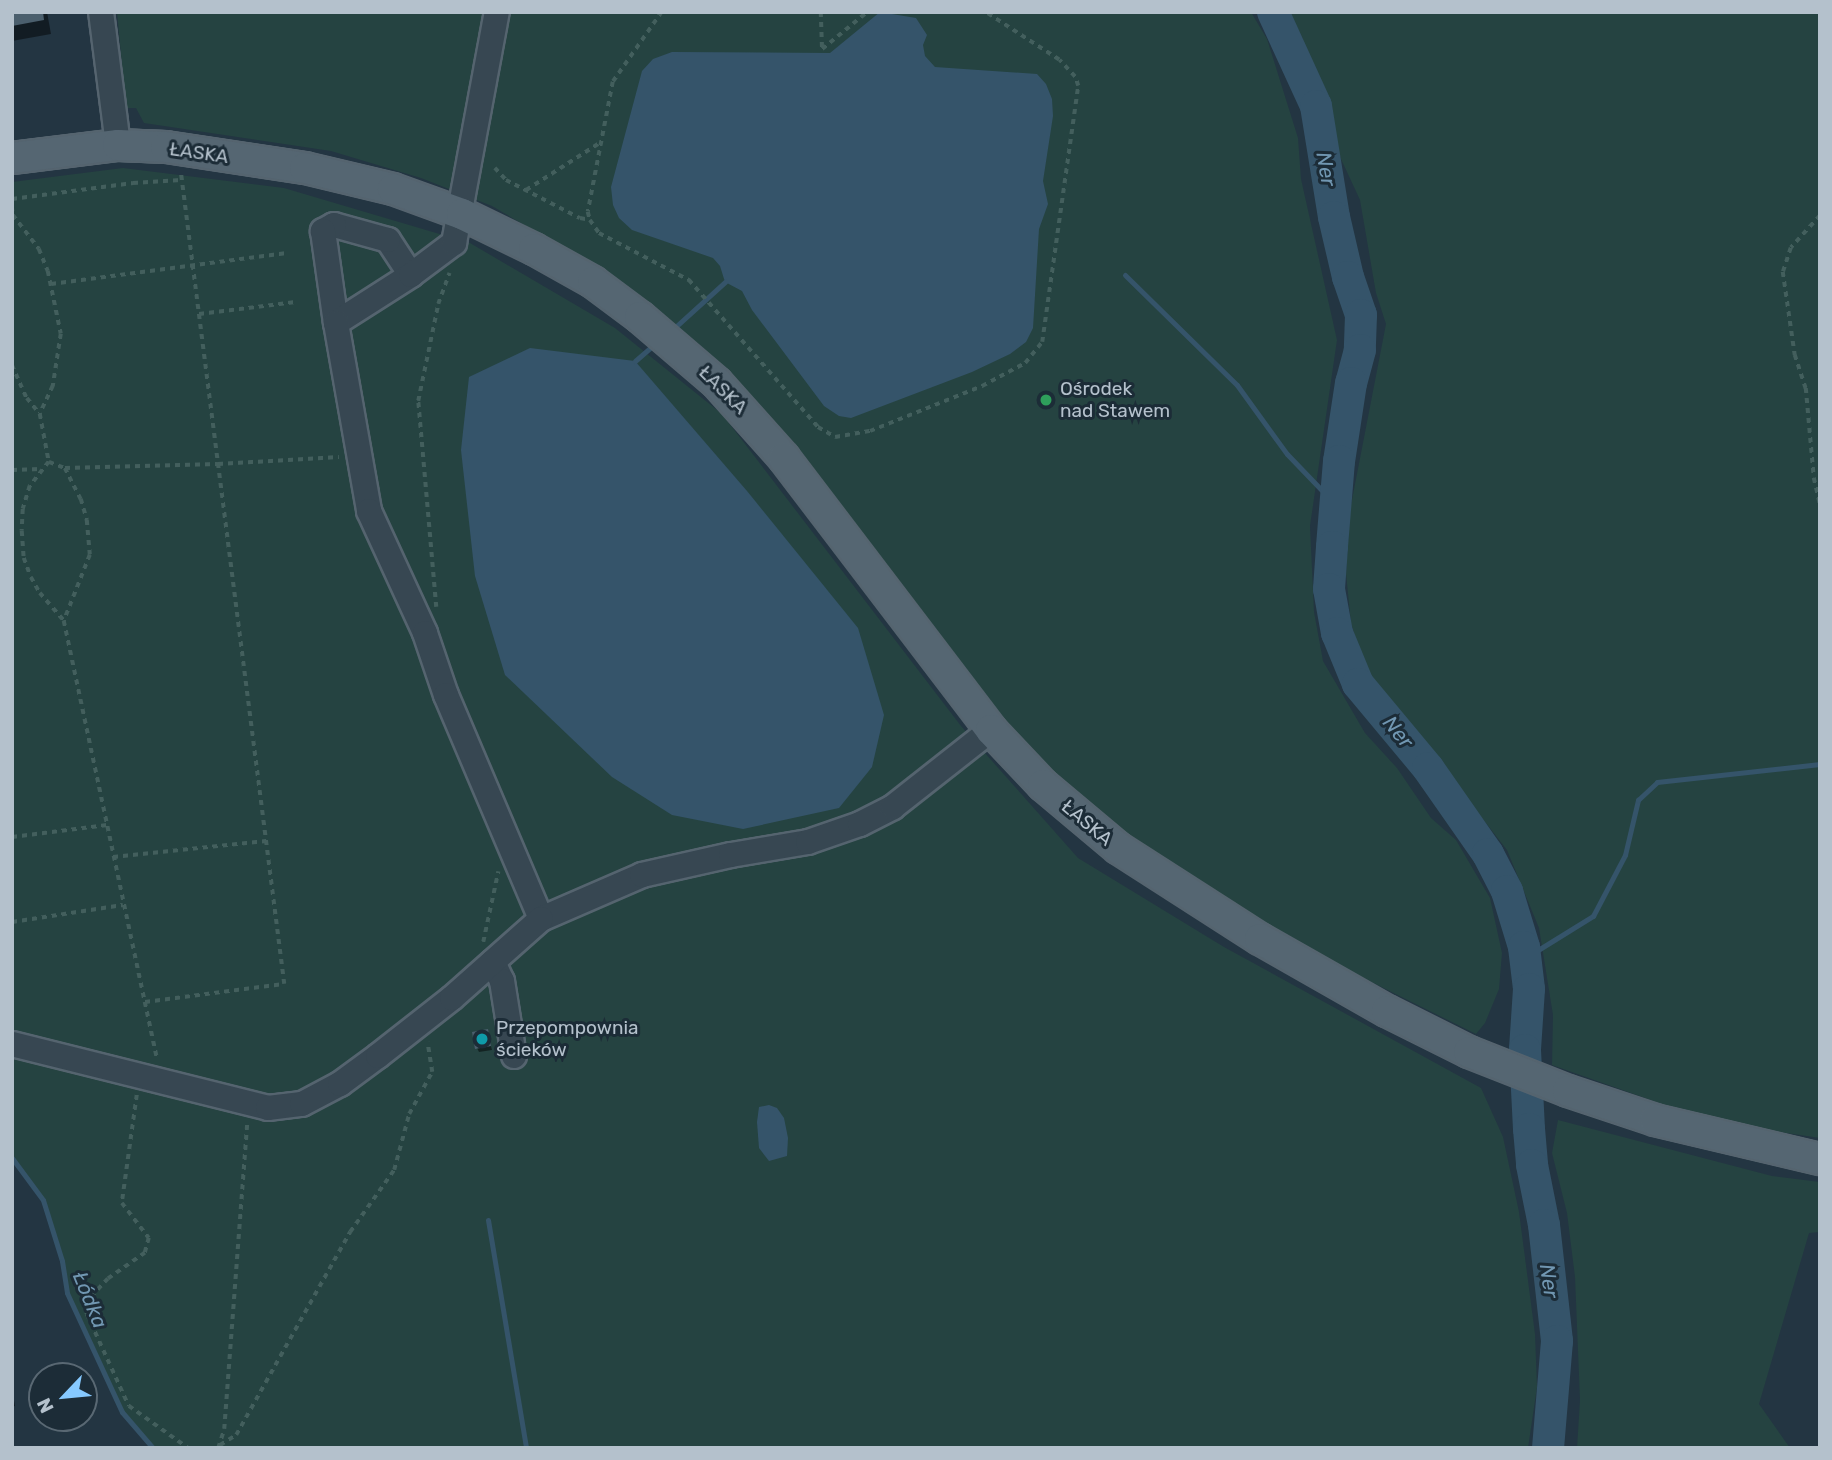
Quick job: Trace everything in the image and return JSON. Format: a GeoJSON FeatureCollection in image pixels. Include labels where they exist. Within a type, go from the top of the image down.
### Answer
{"type":"FeatureCollection","features":[{"type":"Feature","properties":{"kind":"main road","name":"ŁASKA"},"geometry":{"type":"LineString","coordinates":[[12,158],[118,145],[166,148],[305,168],[393,190],[565,266],[677,346],[741,408],[784,458],[991,730],[1043,785],[1100,835],[1260,939],[1387,1011],[1469,1052],[1568,1091],[1668,1124],[1820,1159]]}},
{"type":"Feature","properties":{"kind":"street"},"geometry":{"type":"LineString","coordinates":[[102,12],[118,145]]}},
{"type":"Feature","properties":{"kind":"street"},"geometry":{"type":"LineString","coordinates":[[336,323],[411,275],[454,243],[497,12]]}},
{"type":"Feature","properties":{"kind":"street"},"geometry":{"type":"LineString","coordinates":[[411,275],[387,240],[334,225],[323,231],[367,505],[425,633],[446,695],[541,919]]}},
{"type":"Feature","properties":{"kind":"street"},"geometry":{"type":"LineString","coordinates":[[12,1044],[248,1102],[285,1108],[321,1095],[378,1056],[485,957],[541,919],[642,875],[731,855],[808,842],[851,828],[894,807],[991,730]]}},
{"type":"Feature","properties":{"kind":"street"},"geometry":{"type":"LineString","coordinates":[[485,957],[502,981],[514,1056]]}},
{"type":"Feature","properties":{"kind":"path"},"geometry":{"type":"LineString","coordinates":[[663,12],[613,82],[588,212],[590,220],[599,233],[677,271],[698,288],[818,427],[835,437],[870,431],[982,386],[1014,371],[1034,355],[1042,342],[1078,86],[1068,68],[1059,60],[985,12]]}},
{"type":"Feature","properties":{"kind":"path"},"geometry":{"type":"LineString","coordinates":[[821,12],[822,49],[867,12]]}},
{"type":"Feature","properties":{"kind":"path"},"geometry":{"type":"LineString","coordinates":[[526,190],[602,142]]}},
{"type":"Feature","properties":{"kind":"path"},"geometry":{"type":"LineString","coordinates":[[495,168],[506,180],[580,218],[590,220]]}},
{"type":"Feature","properties":{"kind":"path"},"geometry":{"type":"LineString","coordinates":[[12,199],[181,178],[284,984],[145,1002]]}},
{"type":"Feature","properties":{"kind":"path"},"geometry":{"type":"LineString","coordinates":[[12,206],[13,217],[39,249],[51,284],[61,334],[60,359],[53,386],[40,414]]}},
{"type":"Feature","properties":{"kind":"path"},"geometry":{"type":"LineString","coordinates":[[1820,216],[1791,248],[1783,272],[1795,355],[1806,388],[1814,478],[1820,505]]}},
{"type":"Feature","properties":{"kind":"path"},"geometry":{"type":"LineString","coordinates":[[51,284],[192,263],[287,253]]}},
{"type":"Feature","properties":{"kind":"path"},"geometry":{"type":"LineString","coordinates":[[437,614],[418,401],[438,304],[452,268]]}},
{"type":"Feature","properties":{"kind":"path"},"geometry":{"type":"LineString","coordinates":[[199,314],[295,302]]}},
{"type":"Feature","properties":{"kind":"path"},"geometry":{"type":"LineString","coordinates":[[12,365],[27,398],[40,414],[49,461]]}},
{"type":"Feature","properties":{"kind":"path"},"geometry":{"type":"LineString","coordinates":[[49,461],[65,468],[316,460]]}},
{"type":"Feature","properties":{"kind":"path"},"geometry":{"type":"LineString","coordinates":[[49,461],[30,486],[23,509],[24,558],[40,593],[64,621],[145,1002],[150,1078],[122,1203],[125,1212],[149,1238],[145,1253],[108,1279],[86,1303],[87,1314],[129,1406],[188,1448]]}},
{"type":"Feature","properties":{"kind":"path"},"geometry":{"type":"LineString","coordinates":[[64,621],[90,555],[87,520],[65,468]]}},
{"type":"Feature","properties":{"kind":"path"},"geometry":{"type":"LineString","coordinates":[[12,470],[41,469]]}},
{"type":"Feature","properties":{"kind":"path"},"geometry":{"type":"LineString","coordinates":[[12,837],[107,825]]}},
{"type":"Feature","properties":{"kind":"path"},"geometry":{"type":"LineString","coordinates":[[113,858],[266,841]]}},
{"type":"Feature","properties":{"kind":"path"},"geometry":{"type":"LineString","coordinates":[[485,957],[488,906],[498,872]]}},
{"type":"Feature","properties":{"kind":"path"},"geometry":{"type":"LineString","coordinates":[[12,922],[123,905]]}},
{"type":"Feature","properties":{"kind":"path"},"geometry":{"type":"LineString","coordinates":[[219,1446],[236,1434],[350,1232],[394,1170],[409,1114],[432,1072],[426,1034]]}},
{"type":"Feature","properties":{"kind":"path"},"geometry":{"type":"LineString","coordinates":[[219,1446],[224,1429],[248,1102]]}},
{"type":"Feature","properties":{"kind":"green space","name":"Ośrodek nad Stawem"},"geometry":{"type":"Polygon","coordinates":[[[117,12],[1251,12],[1267,39],[1298,138],[1301,179],[1337,340],[1310,526],[1314,612],[1323,661],[1365,733],[1397,768],[1431,818],[1456,840],[1490,898],[1502,953],[1499,989],[1485,1023],[1476,1034],[1293,943],[1164,864],[1100,817],[1029,758],[777,430],[700,345],[649,306],[567,250],[492,206],[421,178],[331,151],[144,123],[136,108],[126,108],[117,12]]]}},
{"type":"Feature","properties":{"kind":"green space"},"geometry":{"type":"Polygon","coordinates":[[[1288,12],[1820,12],[1820,1138],[1767,1130],[1662,1104],[1552,1065],[1553,1015],[1539,928],[1507,850],[1425,745],[1388,707],[1366,669],[1351,624],[1346,573],[1350,510],[1386,324],[1376,293],[1360,200],[1341,159],[1302,37],[1288,12]]]}},
{"type":"Feature","properties":{"kind":"green space"},"geometry":{"type":"Polygon","coordinates":[[[123,168],[284,188],[470,243],[615,328],[722,414],[961,726],[1078,858],[1224,947],[1481,1088],[1503,1137],[1519,1212],[1535,1334],[1537,1387],[1528,1448],[153,1448],[122,1412],[67,1293],[62,1261],[43,1200],[12,1158],[12,182],[123,168]]]}},
{"type":"Feature","properties":{"kind":"green space"},"geometry":{"type":"Polygon","coordinates":[[[1558,1120],[1772,1176],[1820,1182],[1820,1232],[1809,1233],[1759,1404],[1790,1448],[1577,1448],[1580,1400],[1575,1277],[1567,1213],[1552,1153],[1558,1120]]]}},
{"type":"Feature","properties":{"kind":"water"},"geometry":{"type":"Polygon","coordinates":[[[880,12],[916,18],[927,35],[923,45],[925,56],[935,67],[1037,74],[1046,84],[1052,99],[1053,116],[1043,181],[1048,204],[1039,229],[1033,328],[1026,342],[1010,354],[972,372],[851,418],[839,416],[824,406],[752,310],[742,291],[725,282],[720,266],[713,258],[632,230],[619,218],[613,205],[611,187],[642,71],[653,59],[672,52],[830,53],[880,12]]]}},
{"type":"Feature","properties":{"kind":"water"},"geometry":{"type":"Polygon","coordinates":[[[530,348],[635,361],[747,491],[858,628],[884,715],[872,767],[839,808],[743,829],[672,815],[612,777],[505,675],[475,576],[461,450],[469,377],[530,348]]]}},
{"type":"Feature","properties":{"kind":"water"},"geometry":{"type":"Polygon","coordinates":[[[769,1105],[777,1108],[784,1118],[788,1138],[787,1156],[769,1161],[759,1148],[757,1122],[759,1107],[769,1105]]]}},
{"type":"Feature","properties":{"kind":"building"},"geometry":{"type":"Polygon","coordinates":[[[12,12],[43,12],[44,20],[12,26],[12,12]]]}},
{"type":"Feature","properties":{"kind":"building","name":"Przepompownia ścieków"},"geometry":{"type":"Polygon","coordinates":[[[488,1029],[491,1046],[475,1049],[472,1032],[488,1029]]]}},
{"type":"Feature","properties":{"kind":"waterway","name":"Ner"},"geometry":{"type":"LineString","coordinates":[[1273,12],[1316,106],[1334,217],[1348,277],[1361,315],[1360,350],[1351,383],[1339,461],[1332,547],[1329,589],[1337,633],[1358,684],[1428,768],[1488,854],[1507,891],[1524,947],[1529,989],[1525,1050],[1532,1165],[1544,1225],[1557,1341],[1548,1448]]}},
{"type":"Feature","properties":{"kind":"waterway"},"geometry":{"type":"LineString","coordinates":[[1125,275],[1237,385],[1287,454],[1335,504]]}},
{"type":"Feature","properties":{"kind":"waterway"},"geometry":{"type":"LineString","coordinates":[[672,330],[725,282]]}},
{"type":"Feature","properties":{"kind":"waterway"},"geometry":{"type":"LineString","coordinates":[[635,361],[656,343]]}},
{"type":"Feature","properties":{"kind":"waterway"},"geometry":{"type":"LineString","coordinates":[[1525,958],[1593,916],[1625,855],[1638,800],[1657,782],[1820,764]]}},
{"type":"Feature","properties":{"kind":"waterway","name":"Łódka"},"geometry":{"type":"LineString","coordinates":[[12,1158],[43,1200],[62,1261],[67,1293],[122,1412],[153,1448]]}},
{"type":"Feature","properties":{"kind":"waterway"},"geometry":{"type":"LineString","coordinates":[[488,1220],[526,1448]]}},
{"type":"Feature","properties":{"kind":"place","name":"Ośrodek nad Stawem"},"geometry":{"type":"Point","coordinates":[1046,400]}},
{"type":"Feature","properties":{"kind":"place","name":"Przepompownia ścieków"},"geometry":{"type":"Point","coordinates":[482,1039]}}]}
